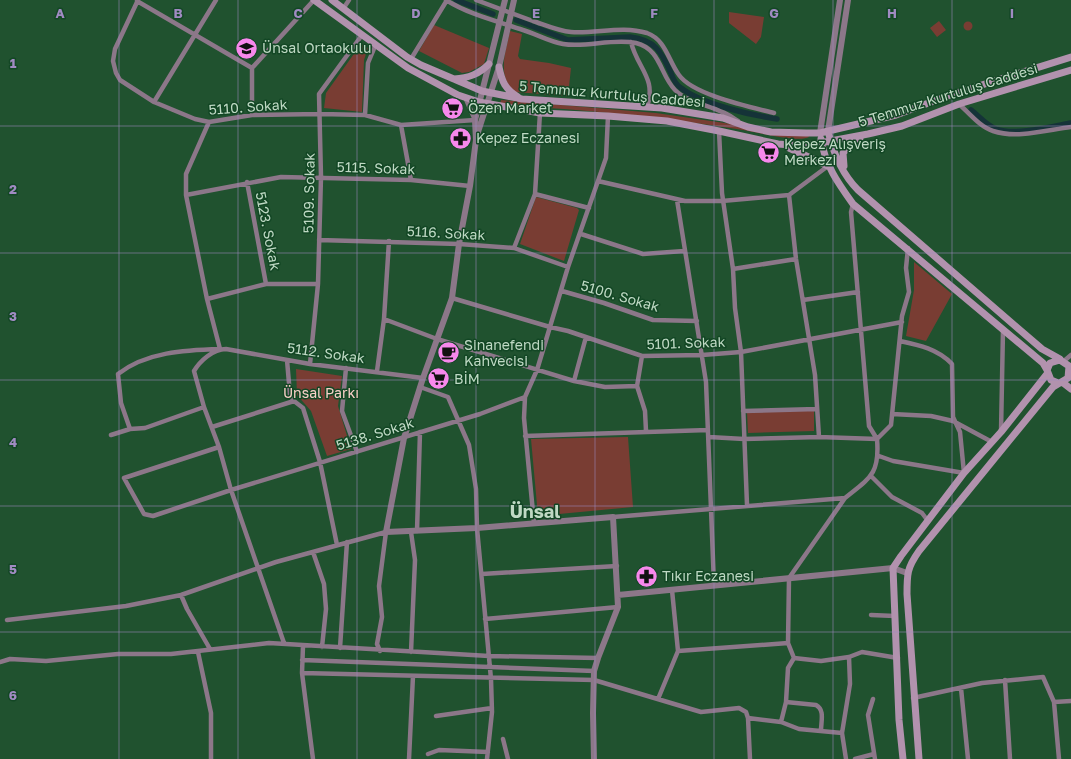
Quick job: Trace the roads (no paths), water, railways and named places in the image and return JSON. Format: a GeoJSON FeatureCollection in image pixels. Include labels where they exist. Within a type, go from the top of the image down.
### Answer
{"type":"FeatureCollection","features":[{"type":"Feature","properties":{"kind":"main road","name":"5 Temmuz Kurtuluş Caddesi"},"geometry":{"type":"LineString","coordinates":[[314,0],[408,68],[438,85],[488,105],[540,113],[608,116],[667,121],[719,130],[778,144],[804,146],[822,144],[902,126],[959,104],[1071,70]]}},
{"type":"Feature","properties":{"kind":"main road","name":"5 Temmuz Kurtuluş Caddesi"},"geometry":{"type":"LineString","coordinates":[[332,0],[411,59],[482,91],[522,99],[647,107],[723,118],[748,127],[778,132],[820,133],[896,115],[953,94],[1071,57]]}},
{"type":"Feature","properties":{"kind":"main road"},"geometry":{"type":"LineString","coordinates":[[453,79],[472,76],[481,72],[489,64]]}},
{"type":"Feature","properties":{"kind":"main road"},"geometry":{"type":"LineString","coordinates":[[499,67],[502,81],[507,90],[522,99]]}},
{"type":"Feature","properties":{"kind":"main road"},"geometry":{"type":"LineString","coordinates":[[828,131],[831,142],[845,174],[858,190],[1042,350],[1062,360],[1070,368],[1068,378],[1060,383],[918,551],[909,566],[907,573],[919,759]]}},
{"type":"Feature","properties":{"kind":"main road"},"geometry":{"type":"LineString","coordinates":[[820,133],[828,166],[853,204],[908,248],[1043,363],[1050,380],[1071,389]]}},
{"type":"Feature","properties":{"kind":"main road"},"geometry":{"type":"LineString","coordinates":[[845,174],[843,152],[852,142],[868,134]]}},
{"type":"Feature","properties":{"kind":"main road"},"geometry":{"type":"LineString","coordinates":[[778,144],[805,154],[828,166]]}},
{"type":"Feature","properties":{"kind":"main road"},"geometry":{"type":"LineString","coordinates":[[903,759],[899,720],[894,568],[900,556],[964,473],[1001,432],[1047,372],[1050,363],[1062,360]]}},
{"type":"Feature","properties":{"kind":"street"},"geometry":{"type":"LineString","coordinates":[[138,0],[252,68]]}},
{"type":"Feature","properties":{"kind":"street","name":"5110. Sokak"},"geometry":{"type":"LineString","coordinates":[[138,0],[120,38],[113,61],[116,73],[120,80],[154,102],[195,119],[209,122],[252,115],[321,114],[365,115],[401,125],[473,120]]}},
{"type":"Feature","properties":{"kind":"street"},"geometry":{"type":"LineString","coordinates":[[154,102],[216,0]]}},
{"type":"Feature","properties":{"kind":"street"},"geometry":{"type":"LineString","coordinates":[[252,115],[252,68],[314,0]]}},
{"type":"Feature","properties":{"kind":"street"},"geometry":{"type":"LineString","coordinates":[[343,9],[349,0]]}},
{"type":"Feature","properties":{"kind":"street"},"geometry":{"type":"LineString","coordinates":[[411,59],[446,0],[481,17],[563,44],[631,42],[646,47],[654,53],[676,91],[685,97],[724,112],[748,127]]}},
{"type":"Feature","properties":{"kind":"street"},"geometry":{"type":"LineString","coordinates":[[476,0],[570,32],[631,29],[648,33],[657,38],[667,51],[679,75],[691,85],[718,98],[774,113]]}},
{"type":"Feature","properties":{"kind":"street"},"geometry":{"type":"LineString","coordinates":[[473,120],[482,91],[505,0]]}},
{"type":"Feature","properties":{"kind":"street"},"geometry":{"type":"LineString","coordinates":[[380,651],[377,644],[382,617],[378,586],[386,532],[404,438],[423,378],[452,298],[476,140],[492,93],[514,0]]}},
{"type":"Feature","properties":{"kind":"street"},"geometry":{"type":"LineString","coordinates":[[820,133],[840,0]]}},
{"type":"Feature","properties":{"kind":"street"},"geometry":{"type":"LineString","coordinates":[[828,131],[848,0]]}},
{"type":"Feature","properties":{"kind":"street","name":"5109. Sokak"},"geometry":{"type":"LineString","coordinates":[[310,364],[318,284],[321,177],[321,114],[319,94],[362,35]]}},
{"type":"Feature","properties":{"kind":"street"},"geometry":{"type":"LineString","coordinates":[[631,42],[649,82],[650,97],[647,107]]}},
{"type":"Feature","properties":{"kind":"street"},"geometry":{"type":"LineString","coordinates":[[365,115],[368,64],[376,44]]}},
{"type":"Feature","properties":{"kind":"street"},"geometry":{"type":"LineString","coordinates":[[465,97],[473,120],[476,140]]}},
{"type":"Feature","properties":{"kind":"street"},"geometry":{"type":"LineString","coordinates":[[959,104],[974,118],[992,131],[1020,134],[1071,127]]}},
{"type":"Feature","properties":{"kind":"street"},"geometry":{"type":"LineString","coordinates":[[514,248],[534,194],[540,113]]}},
{"type":"Feature","properties":{"kind":"street"},"geometry":{"type":"LineString","coordinates":[[534,523],[525,436],[525,397],[537,370],[568,267],[581,234],[588,208],[606,158],[608,116]]}},
{"type":"Feature","properties":{"kind":"street"},"geometry":{"type":"LineString","coordinates":[[209,122],[186,174],[186,196],[207,299],[220,349],[200,362],[194,371],[204,407],[219,447],[231,490],[257,569],[284,644]]}},
{"type":"Feature","properties":{"kind":"street"},"geometry":{"type":"LineString","coordinates":[[401,125],[411,180]]}},
{"type":"Feature","properties":{"kind":"street"},"geometry":{"type":"LineString","coordinates":[[719,130],[722,201],[733,269],[735,308],[741,352],[747,505]]}},
{"type":"Feature","properties":{"kind":"street"},"geometry":{"type":"LineString","coordinates":[[598,181],[677,200],[722,201],[789,195],[828,166]]}},
{"type":"Feature","properties":{"kind":"street","name":"5115. Sokak"},"geometry":{"type":"LineString","coordinates":[[186,196],[247,182],[281,177],[411,180],[470,186]]}},
{"type":"Feature","properties":{"kind":"street","name":"5123. Sokak"},"geometry":{"type":"LineString","coordinates":[[247,182],[266,284]]}},
{"type":"Feature","properties":{"kind":"street"},"geometry":{"type":"LineString","coordinates":[[534,194],[588,208]]}},
{"type":"Feature","properties":{"kind":"street"},"geometry":{"type":"LineString","coordinates":[[789,195],[796,259],[815,375],[819,437]]}},
{"type":"Feature","properties":{"kind":"street"},"geometry":{"type":"LineString","coordinates":[[677,200],[706,382],[714,586]]}},
{"type":"Feature","properties":{"kind":"street"},"geometry":{"type":"LineString","coordinates":[[794,658],[788,643],[789,578],[845,498],[872,477],[879,456],[877,438],[869,426],[851,212],[853,204]]}},
{"type":"Feature","properties":{"kind":"street"},"geometry":{"type":"LineString","coordinates":[[581,234],[643,254],[684,251]]}},
{"type":"Feature","properties":{"kind":"street","name":"5116. Sokak"},"geometry":{"type":"LineString","coordinates":[[319,240],[389,241],[514,248],[568,267]]}},
{"type":"Feature","properties":{"kind":"street"},"geometry":{"type":"LineString","coordinates":[[377,371],[384,319],[389,241]]}},
{"type":"Feature","properties":{"kind":"street"},"geometry":{"type":"LineString","coordinates":[[709,437],[744,439],[819,437],[877,438],[891,425],[902,322],[909,292],[906,268],[908,248]]}},
{"type":"Feature","properties":{"kind":"street"},"geometry":{"type":"LineString","coordinates":[[733,269],[796,259]]}},
{"type":"Feature","properties":{"kind":"street"},"geometry":{"type":"LineString","coordinates":[[207,299],[266,284],[318,284]]}},
{"type":"Feature","properties":{"kind":"street","name":"5100. Sokak"},"geometry":{"type":"LineString","coordinates":[[562,291],[604,303],[653,320],[697,321]]}},
{"type":"Feature","properties":{"kind":"street"},"geometry":{"type":"LineString","coordinates":[[803,300],[858,292]]}},
{"type":"Feature","properties":{"kind":"street","name":"5101. Sokak"},"geometry":{"type":"LineString","coordinates":[[452,298],[586,337],[642,356],[702,355],[741,352],[809,340],[860,328],[902,322]]}},
{"type":"Feature","properties":{"kind":"street"},"geometry":{"type":"LineString","coordinates":[[384,319],[437,338],[574,381],[605,387],[638,386]]}},
{"type":"Feature","properties":{"kind":"street"},"geometry":{"type":"LineString","coordinates":[[1001,432],[1003,330]]}},
{"type":"Feature","properties":{"kind":"street"},"geometry":{"type":"LineString","coordinates":[[574,381],[586,337]]}},
{"type":"Feature","properties":{"kind":"street"},"geometry":{"type":"LineString","coordinates":[[879,456],[893,461],[964,473],[960,432],[953,417],[952,364],[946,357],[925,346],[900,341]]}},
{"type":"Feature","properties":{"kind":"street","name":"5112. Sokak"},"geometry":{"type":"LineString","coordinates":[[130,428],[121,403],[118,374],[127,367],[141,360],[171,353],[226,349],[310,364],[377,371],[423,378]]}},
{"type":"Feature","properties":{"kind":"street"},"geometry":{"type":"LineString","coordinates":[[1062,360],[1071,355]]}},
{"type":"Feature","properties":{"kind":"street"},"geometry":{"type":"LineString","coordinates":[[642,356],[638,386],[645,411],[646,431]]}},
{"type":"Feature","properties":{"kind":"street"},"geometry":{"type":"LineString","coordinates":[[287,360],[290,395],[294,401],[303,408],[320,462],[337,545]]}},
{"type":"Feature","properties":{"kind":"street"},"geometry":{"type":"LineString","coordinates":[[346,368],[342,411],[357,452]]}},
{"type":"Feature","properties":{"kind":"street"},"geometry":{"type":"LineString","coordinates":[[420,387],[448,397],[459,419],[469,445],[476,489],[477,528],[491,678],[492,708],[487,759]]}},
{"type":"Feature","properties":{"kind":"street","name":"5138. Sokak"},"geometry":{"type":"LineString","coordinates":[[219,447],[124,478],[144,514],[147,516],[153,516],[320,462],[404,438],[459,419],[480,414],[525,397]]}},
{"type":"Feature","properties":{"kind":"street"},"geometry":{"type":"LineString","coordinates":[[212,427],[294,401]]}},
{"type":"Feature","properties":{"kind":"street"},"geometry":{"type":"LineString","coordinates":[[111,435],[130,428],[145,428],[204,407]]}},
{"type":"Feature","properties":{"kind":"street"},"geometry":{"type":"LineString","coordinates":[[743,411],[817,409]]}},
{"type":"Feature","properties":{"kind":"street"},"geometry":{"type":"LineString","coordinates":[[892,414],[931,416],[956,423],[992,442]]}},
{"type":"Feature","properties":{"kind":"street"},"geometry":{"type":"LineString","coordinates":[[525,436],[708,430]]}},
{"type":"Feature","properties":{"kind":"street"},"geometry":{"type":"LineString","coordinates":[[410,652],[415,560],[414,532],[420,432]]}},
{"type":"Feature","properties":{"kind":"street"},"geometry":{"type":"LineString","coordinates":[[872,477],[892,497],[922,513],[928,521]]}},
{"type":"Feature","properties":{"kind":"street"},"geometry":{"type":"LineString","coordinates":[[7,620],[126,606],[181,595],[257,569],[386,532],[414,532],[477,528],[845,498]]}},
{"type":"Feature","properties":{"kind":"street"},"geometry":{"type":"LineString","coordinates":[[594,759],[594,671],[618,607],[617,566],[613,516]]}},
{"type":"Feature","properties":{"kind":"street"},"geometry":{"type":"LineString","coordinates":[[340,648],[347,542]]}},
{"type":"Feature","properties":{"kind":"street"},"geometry":{"type":"LineString","coordinates":[[313,552],[324,584],[326,609],[322,648]]}},
{"type":"Feature","properties":{"kind":"street"},"geometry":{"type":"LineString","coordinates":[[482,574],[617,566]]}},
{"type":"Feature","properties":{"kind":"street"},"geometry":{"type":"LineString","coordinates":[[618,595],[894,568],[907,573]]}},
{"type":"Feature","properties":{"kind":"street"},"geometry":{"type":"LineString","coordinates":[[658,699],[678,650],[672,590]]}},
{"type":"Feature","properties":{"kind":"street"},"geometry":{"type":"LineString","coordinates":[[181,595],[187,609],[210,649]]}},
{"type":"Feature","properties":{"kind":"street"},"geometry":{"type":"LineString","coordinates":[[485,618],[618,607]]}},
{"type":"Feature","properties":{"kind":"street"},"geometry":{"type":"LineString","coordinates":[[871,615],[896,616]]}},
{"type":"Feature","properties":{"kind":"street"},"geometry":{"type":"LineString","coordinates":[[678,650],[788,643]]}},
{"type":"Feature","properties":{"kind":"street"},"geometry":{"type":"LineString","coordinates":[[0,662],[10,659],[46,660],[118,654],[170,654],[198,652],[210,649],[284,644],[322,648],[489,656],[598,658]]}},
{"type":"Feature","properties":{"kind":"street"},"geometry":{"type":"LineString","coordinates":[[303,646],[302,673],[313,759]]}},
{"type":"Feature","properties":{"kind":"street"},"geometry":{"type":"LineString","coordinates":[[198,652],[211,713],[211,759]]}},
{"type":"Feature","properties":{"kind":"street"},"geometry":{"type":"LineString","coordinates":[[794,658],[821,661],[849,657],[862,652],[898,658]]}},
{"type":"Feature","properties":{"kind":"street"},"geometry":{"type":"LineString","coordinates":[[846,759],[842,733],[850,684],[849,657]]}},
{"type":"Feature","properties":{"kind":"street"},"geometry":{"type":"LineString","coordinates":[[781,722],[786,702],[788,668],[794,658]]}},
{"type":"Feature","properties":{"kind":"street"},"geometry":{"type":"LineString","coordinates":[[302,660],[594,671]]}},
{"type":"Feature","properties":{"kind":"street"},"geometry":{"type":"LineString","coordinates":[[302,673],[594,680],[701,712],[738,708],[746,712],[748,718],[750,759]]}},
{"type":"Feature","properties":{"kind":"street"},"geometry":{"type":"LineString","coordinates":[[409,759],[413,676]]}},
{"type":"Feature","properties":{"kind":"street"},"geometry":{"type":"LineString","coordinates":[[914,698],[982,683],[1043,677],[1054,702],[1059,759]]}},
{"type":"Feature","properties":{"kind":"street"},"geometry":{"type":"LineString","coordinates":[[1004,680],[1010,759]]}},
{"type":"Feature","properties":{"kind":"street"},"geometry":{"type":"LineString","coordinates":[[960,688],[968,759]]}},
{"type":"Feature","properties":{"kind":"street"},"geometry":{"type":"LineString","coordinates":[[855,759],[874,756],[868,715],[872,700]]}},
{"type":"Feature","properties":{"kind":"street"},"geometry":{"type":"LineString","coordinates":[[1054,702],[1071,701]]}},
{"type":"Feature","properties":{"kind":"street"},"geometry":{"type":"LineString","coordinates":[[786,702],[816,704],[820,707],[822,713],[821,730]]}},
{"type":"Feature","properties":{"kind":"street"},"geometry":{"type":"LineString","coordinates":[[436,716],[492,708]]}},
{"type":"Feature","properties":{"kind":"street"},"geometry":{"type":"LineString","coordinates":[[748,718],[781,722],[799,729],[842,733]]}},
{"type":"Feature","properties":{"kind":"street"},"geometry":{"type":"LineString","coordinates":[[503,739],[508,759]]}},
{"type":"Feature","properties":{"kind":"street"},"geometry":{"type":"LineString","coordinates":[[428,754],[439,750],[488,752]]}},
{"type":"Feature","properties":{"kind":"waterway"},"geometry":{"type":"LineString","coordinates":[[456,0],[493,14]]}},
{"type":"Feature","properties":{"kind":"waterway"},"geometry":{"type":"LineString","coordinates":[[516,20],[568,40],[630,37],[646,41],[660,53],[676,83],[690,94],[713,104],[754,115],[777,119]]}},
{"type":"Feature","properties":{"kind":"waterway"},"geometry":{"type":"LineString","coordinates":[[971,110],[989,125],[1004,131],[1013,132],[1033,130],[1071,123]]}},
{"type":"Feature","properties":{"kind":"place","name":"Ünsal Ortaokulu"},"geometry":{"type":"Point","coordinates":[246,48]}},
{"type":"Feature","properties":{"kind":"place","name":"Özen Market"},"geometry":{"type":"Point","coordinates":[452,108]}},
{"type":"Feature","properties":{"kind":"place","name":"Kepez Eczanesi"},"geometry":{"type":"Point","coordinates":[460,138]}},
{"type":"Feature","properties":{"kind":"place","name":"Kepez Alışveriş Merkezi"},"geometry":{"type":"Point","coordinates":[769,152]}},
{"type":"Feature","properties":{"kind":"place","name":"Sinanefendi Kahvecisi"},"geometry":{"type":"Point","coordinates":[448,353]}},
{"type":"Feature","properties":{"kind":"place","name":"BİM"},"geometry":{"type":"Point","coordinates":[439,379]}},
{"type":"Feature","properties":{"kind":"place","name":"Tıkır Eczanesi"},"geometry":{"type":"Point","coordinates":[646,576]}},
{"type":"Feature","properties":{"kind":"district","name":"Ünsal"},"geometry":{"type":"Point","coordinates":[535,512]}},
{"type":"Feature","properties":{"kind":"park label","name":"Ünsal Parkı"},"geometry":{"type":"Point","coordinates":[321,393]}}]}
